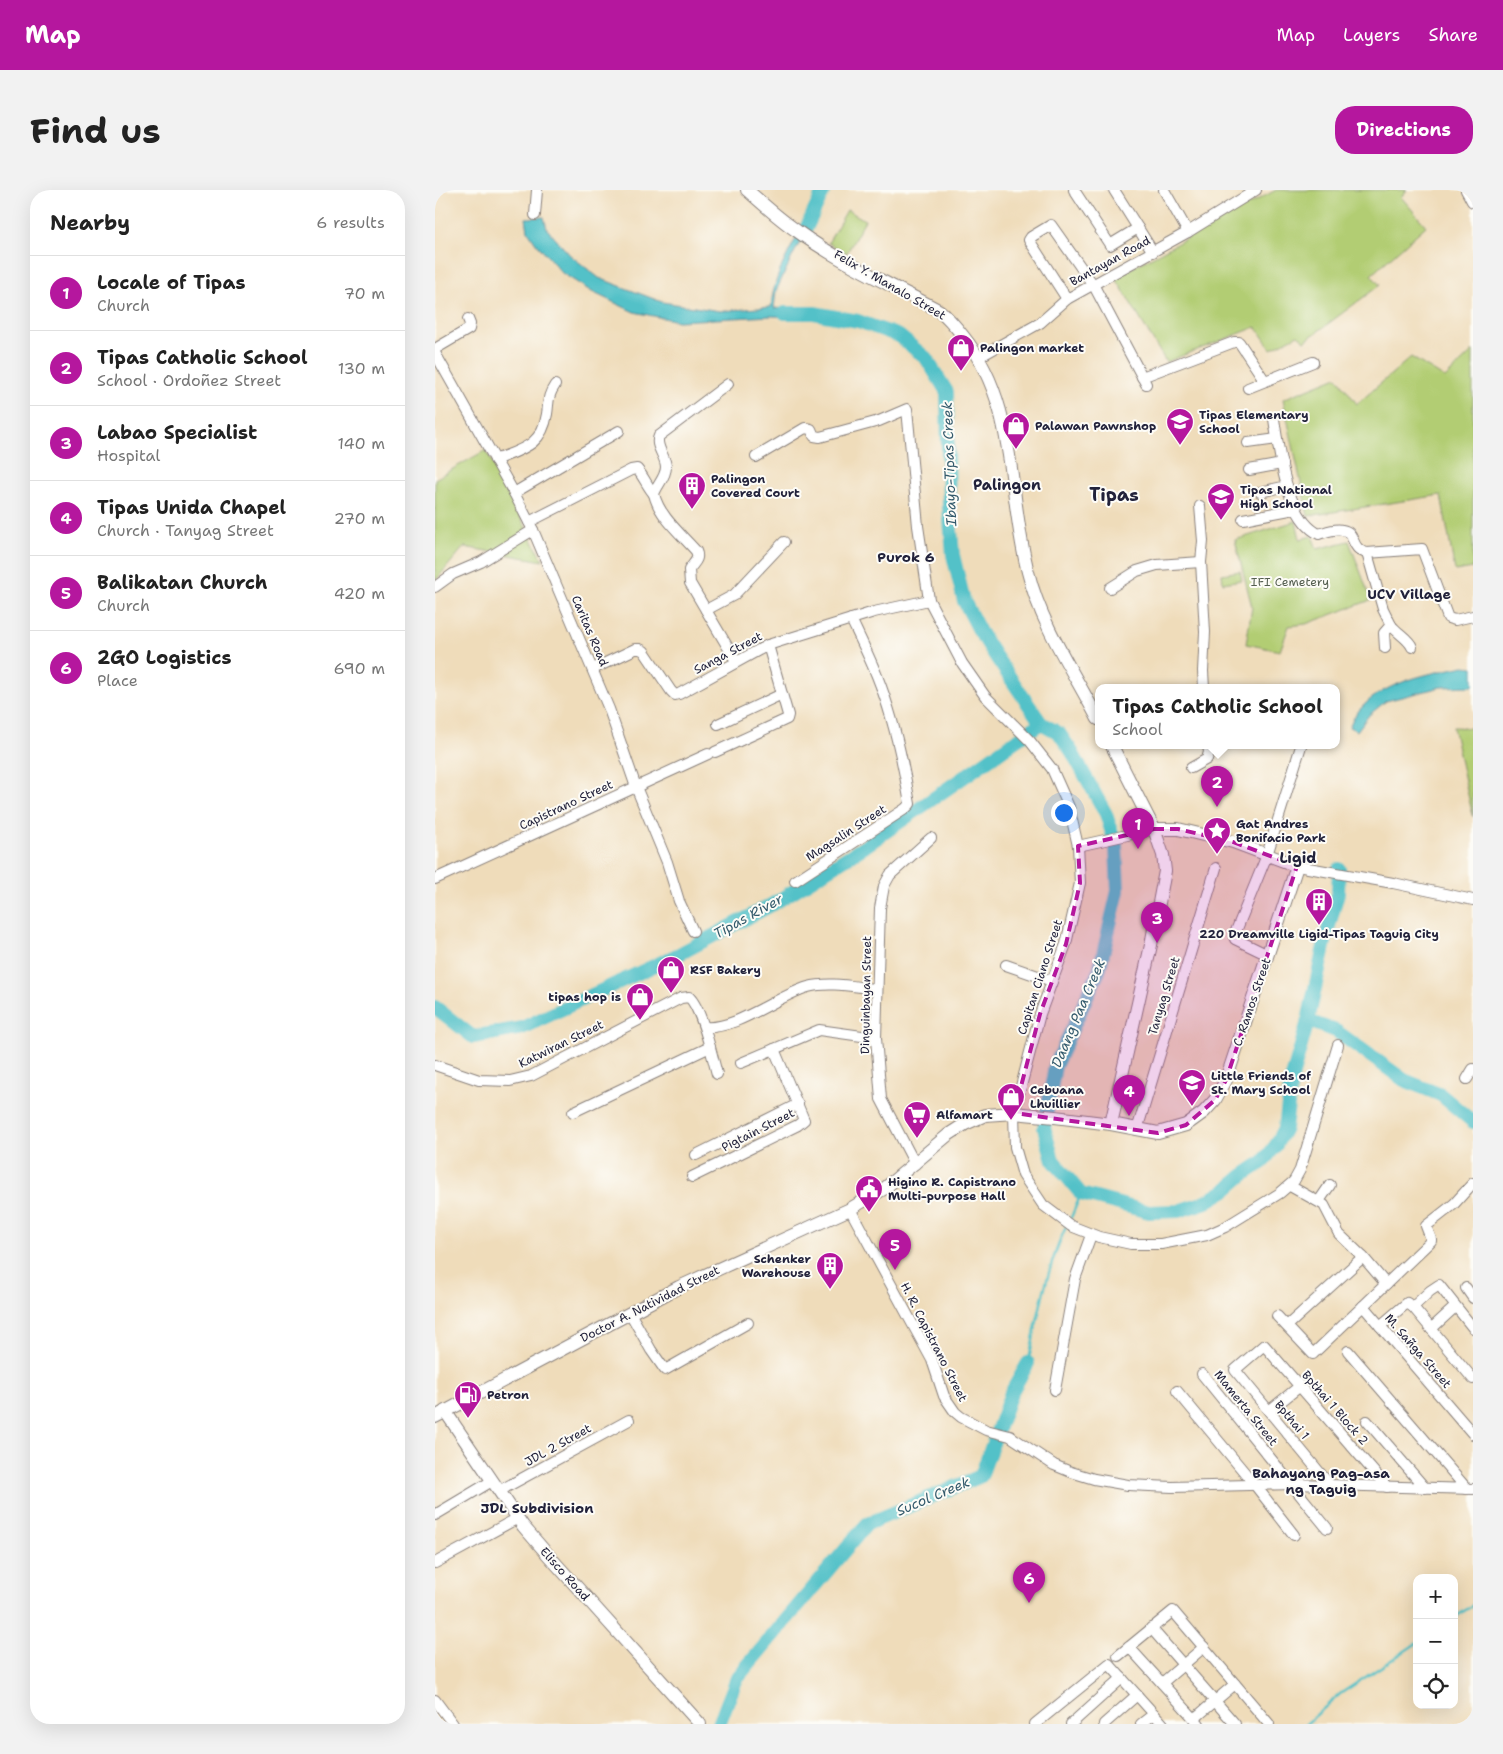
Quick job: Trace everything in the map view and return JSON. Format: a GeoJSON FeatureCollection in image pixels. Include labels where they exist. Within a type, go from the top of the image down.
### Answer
{"type":"FeatureCollection","features":[{"type":"Feature","properties":{"kind":"main road","name":"Felix Y. Manalo Street"},"geometry":{"type":"LineString","coordinates":[[747,190],[804,236],[846,261],[940,311],[951,321],[979,357],[994,387],[1001,410],[1010,456],[1017,515],[1027,571],[1045,623],[1095,714]]}},
{"type":"Feature","properties":{"kind":"main road"},"geometry":{"type":"LineString","coordinates":[[1467,190],[1473,201]]}},
{"type":"Feature","properties":{"kind":"main road"},"geometry":{"type":"LineString","coordinates":[[1111,1124],[1151,945],[1165,871],[1163,855],[1154,829],[1114,749]]}},
{"type":"Feature","properties":{"kind":"main road"},"geometry":{"type":"LineString","coordinates":[[1154,829],[1178,828],[1233,842],[1297,866]]}},
{"type":"Feature","properties":{"kind":"main road","name":"C. Ramos Street"},"geometry":{"type":"LineString","coordinates":[[1186,1125],[1204,1112],[1215,1100],[1226,1080],[1297,866]]}},
{"type":"Feature","properties":{"kind":"main road","name":"Doctor A. Natividad Street"},"geometry":{"type":"LineString","coordinates":[[440,1414],[679,1287],[850,1209],[885,1188],[948,1135],[965,1124],[985,1116],[1014,1113],[1055,1117],[1111,1124],[1158,1133],[1186,1125]]}},
{"type":"Feature","properties":{"kind":"main road","name":"Elisco Road"},"geometry":{"type":"LineString","coordinates":[[440,1414],[549,1556],[700,1724]]}},
{"type":"Feature","properties":{"kind":"street"},"geometry":{"type":"LineString","coordinates":[[535,215],[537,190]]}},
{"type":"Feature","properties":{"kind":"street"},"geometry":{"type":"LineString","coordinates":[[1074,190],[1110,244],[1138,228]]}},
{"type":"Feature","properties":{"kind":"street"},"geometry":{"type":"LineString","coordinates":[[1114,190],[1153,252]]}},
{"type":"Feature","properties":{"kind":"street"},"geometry":{"type":"LineString","coordinates":[[1164,190],[1188,232]]}},
{"type":"Feature","properties":{"kind":"street","name":"Bantayan Road"},"geometry":{"type":"LineString","coordinates":[[979,357],[1040,324],[1067,299],[1094,286],[1188,232],[1256,190]]}},
{"type":"Feature","properties":{"kind":"street"},"geometry":{"type":"LineString","coordinates":[[1067,299],[1029,240],[1051,225],[1094,286],[1144,381],[1235,342],[1242,344],[1265,381]]}},
{"type":"Feature","properties":{"kind":"street"},"geometry":{"type":"LineString","coordinates":[[435,349],[469,328],[470,324],[467,319]]}},
{"type":"Feature","properties":{"kind":"street","name":"Caritas Road"},"geometry":{"type":"LineString","coordinates":[[435,353],[531,526],[593,669],[614,722],[636,787],[667,862],[679,901],[693,931]]}},
{"type":"Feature","properties":{"kind":"street"},"geometry":{"type":"LineString","coordinates":[[1248,388],[1313,362]]}},
{"type":"Feature","properties":{"kind":"street"},"geometry":{"type":"LineString","coordinates":[[653,494],[666,471],[665,458],[657,439],[659,436],[728,384]]}},
{"type":"Feature","properties":{"kind":"street"},"geometry":{"type":"LineString","coordinates":[[495,460],[534,443],[545,425],[549,395],[555,385]]}},
{"type":"Feature","properties":{"kind":"street","name":"Capitan Ciano Street"},"geometry":{"type":"LineString","coordinates":[[756,457],[805,428],[811,429],[814,436],[820,437],[879,421],[907,409],[918,526],[929,600],[962,663],[985,696],[1030,741],[1047,762],[1069,807],[1078,846],[1080,883],[1066,944],[1040,1014],[1014,1113],[1015,1147],[1023,1175],[1043,1205],[1067,1224],[1091,1235],[1131,1244],[1161,1244],[1207,1235],[1225,1227],[1245,1216],[1289,1186]]}},
{"type":"Feature","properties":{"kind":"street"},"geometry":{"type":"LineString","coordinates":[[1274,419],[1287,486],[1295,509],[1310,529],[1319,534],[1341,529],[1352,536],[1355,547],[1367,553],[1422,549],[1448,618],[1455,620],[1473,616]]}},
{"type":"Feature","properties":{"kind":"street"},"geometry":{"type":"LineString","coordinates":[[514,493],[619,431]]}},
{"type":"Feature","properties":{"kind":"street"},"geometry":{"type":"LineString","coordinates":[[1248,443],[1277,439]]}},
{"type":"Feature","properties":{"kind":"street"},"geometry":{"type":"LineString","coordinates":[[1249,470],[1282,464]]}},
{"type":"Feature","properties":{"kind":"street"},"geometry":{"type":"LineString","coordinates":[[435,587],[453,574],[481,562],[531,526],[631,470],[637,469],[662,512],[696,550],[697,560],[689,570],[688,575],[736,661]]}},
{"type":"Feature","properties":{"kind":"street"},"geometry":{"type":"LineString","coordinates":[[1260,492],[1287,486]]}},
{"type":"Feature","properties":{"kind":"street"},"geometry":{"type":"LineString","coordinates":[[1200,506],[1203,541],[1201,562],[1205,632],[1204,684]]}},
{"type":"Feature","properties":{"kind":"street"},"geometry":{"type":"LineString","coordinates":[[1243,519],[1295,509]]}},
{"type":"Feature","properties":{"kind":"street"},"geometry":{"type":"LineString","coordinates":[[706,610],[734,595],[784,542]]}},
{"type":"Feature","properties":{"kind":"street"},"geometry":{"type":"LineString","coordinates":[[1367,553],[1383,609],[1391,626],[1412,647]]}},
{"type":"Feature","properties":{"kind":"street"},"geometry":{"type":"LineString","coordinates":[[1110,588],[1137,571],[1157,565],[1201,562]]}},
{"type":"Feature","properties":{"kind":"street","name":"Sanga Street"},"geometry":{"type":"LineString","coordinates":[[593,669],[640,648],[675,695],[767,645],[898,606],[929,600]]}},
{"type":"Feature","properties":{"kind":"street","name":"Magsalin Street"},"geometry":{"type":"LineString","coordinates":[[795,881],[910,804],[894,732],[878,678],[869,655],[851,620]]}},
{"type":"Feature","properties":{"kind":"street"},"geometry":{"type":"LineString","coordinates":[[1385,648],[1384,633],[1391,626]]}},
{"type":"Feature","properties":{"kind":"street","name":"Capistrano Street"},"geometry":{"type":"LineString","coordinates":[[435,879],[787,719],[788,714],[767,645]]}},
{"type":"Feature","properties":{"kind":"street"},"geometry":{"type":"LineString","coordinates":[[717,724],[781,694]]}},
{"type":"Feature","properties":{"kind":"street"},"geometry":{"type":"LineString","coordinates":[[1191,768],[1207,759],[1208,749]]}},
{"type":"Feature","properties":{"kind":"street"},"geometry":{"type":"LineString","coordinates":[[1268,955],[1235,939],[1234,936],[1267,856],[1300,749]]}},
{"type":"Feature","properties":{"kind":"street"},"geometry":{"type":"LineString","coordinates":[[1078,846],[1154,829]]}},
{"type":"Feature","properties":{"kind":"street","name":"Dinguinbayan Street"},"geometry":{"type":"LineString","coordinates":[[915,1164],[881,1099],[876,1038],[880,908],[884,886],[890,875],[931,838]]}},
{"type":"Feature","properties":{"kind":"street"},"geometry":{"type":"LineString","coordinates":[[1297,866],[1473,900]]}},
{"type":"Feature","properties":{"kind":"street","name":"Tanyag Street"},"geometry":{"type":"LineString","coordinates":[[1137,1130],[1216,868]]}},
{"type":"Feature","properties":{"kind":"street"},"geometry":{"type":"LineString","coordinates":[[1006,965],[1053,981]]}},
{"type":"Feature","properties":{"kind":"street"},"geometry":{"type":"LineString","coordinates":[[717,1074],[705,1027],[722,1026],[808,987],[831,985],[877,990]]}},
{"type":"Feature","properties":{"kind":"street","name":"Katwiran Street"},"geometry":{"type":"LineString","coordinates":[[436,1066],[479,1080],[510,1081],[531,1076],[681,998],[689,997],[693,1001],[705,1027]]}},
{"type":"Feature","properties":{"kind":"street"},"geometry":{"type":"LineString","coordinates":[[741,1064],[814,1031],[823,1030],[876,1038]]}},
{"type":"Feature","properties":{"kind":"street"},"geometry":{"type":"LineString","coordinates":[[1338,1045],[1300,1170],[1289,1186],[1319,1201],[1323,1205],[1339,1234],[1363,1257],[1386,1284]]}},
{"type":"Feature","properties":{"kind":"street"},"geometry":{"type":"LineString","coordinates":[[573,1112],[710,1047]]}},
{"type":"Feature","properties":{"kind":"street","name":"Pigtain Street"},"geometry":{"type":"LineString","coordinates":[[692,1177],[802,1123],[804,1117],[774,1049]]}},
{"type":"Feature","properties":{"kind":"street"},"geometry":{"type":"LineString","coordinates":[[1467,1079],[1473,1069]]}},
{"type":"Feature","properties":{"kind":"street"},"geometry":{"type":"LineString","coordinates":[[695,1155],[798,1104]]}},
{"type":"Feature","properties":{"kind":"street"},"geometry":{"type":"LineString","coordinates":[[721,1143],[729,1160]]}},
{"type":"Feature","properties":{"kind":"street"},"geometry":{"type":"LineString","coordinates":[[1277,1316],[1313,1354],[1431,1241],[1427,1226],[1454,1204],[1473,1183]]}},
{"type":"Feature","properties":{"kind":"street"},"geometry":{"type":"LineString","coordinates":[[1319,1201],[1331,1185]]}},
{"type":"Feature","properties":{"kind":"street","name":"H. R. Capistrano Street"},"geometry":{"type":"LineString","coordinates":[[850,1209],[932,1360],[942,1391],[951,1408],[961,1417],[991,1431],[1010,1436],[1054,1465],[1094,1479],[1128,1484],[1172,1487],[1293,1484],[1470,1489]]}},
{"type":"Feature","properties":{"kind":"street"},"geometry":{"type":"LineString","coordinates":[[1055,1390],[1075,1279],[1091,1235]]}},
{"type":"Feature","properties":{"kind":"street"},"geometry":{"type":"LineString","coordinates":[[1287,1326],[1363,1257]]}},
{"type":"Feature","properties":{"kind":"street"},"geometry":{"type":"LineString","coordinates":[[1433,1276],[1473,1328]]}},
{"type":"Feature","properties":{"kind":"street"},"geometry":{"type":"LineString","coordinates":[[1413,1308],[1439,1285]]}},
{"type":"Feature","properties":{"kind":"street"},"geometry":{"type":"LineString","coordinates":[[1466,1288],[1473,1298]]}},
{"type":"Feature","properties":{"kind":"street"},"geometry":{"type":"LineString","coordinates":[[1380,1326],[1407,1303],[1469,1367],[1473,1379]]}},
{"type":"Feature","properties":{"kind":"street","name":"M. Sañga Street"},"geometry":{"type":"LineString","coordinates":[[1363,1306],[1473,1434]]}},
{"type":"Feature","properties":{"kind":"street"},"geometry":{"type":"LineString","coordinates":[[1431,1329],[1455,1307]]}},
{"type":"Feature","properties":{"kind":"street"},"geometry":{"type":"LineString","coordinates":[[630,1313],[665,1370],[747,1323]]}},
{"type":"Feature","properties":{"kind":"street","name":"Bpthai 1"},"geometry":{"type":"LineString","coordinates":[[1265,1345],[1235,1370],[1330,1485]]}},
{"type":"Feature","properties":{"kind":"street","name":"Bpthai 1 Block 2"},"geometry":{"type":"LineString","coordinates":[[1265,1345],[1387,1487]]}},
{"type":"Feature","properties":{"kind":"street"},"geometry":{"type":"LineString","coordinates":[[1348,1351],[1470,1489]]}},
{"type":"Feature","properties":{"kind":"street","name":"Mamerta Street"},"geometry":{"type":"LineString","coordinates":[[1202,1374],[1327,1528]]}},
{"type":"Feature","properties":{"kind":"street"},"geometry":{"type":"LineString","coordinates":[[1269,1411],[1300,1386]]}},
{"type":"Feature","properties":{"kind":"street"},"geometry":{"type":"LineString","coordinates":[[1177,1391],[1294,1535]]}},
{"type":"Feature","properties":{"kind":"street","name":"JDL 2 Street"},"geometry":{"type":"LineString","coordinates":[[435,1515],[629,1420]]}},
{"type":"Feature","properties":{"kind":"street"},"geometry":{"type":"LineString","coordinates":[[1367,1420],[1425,1488]]}},
{"type":"Feature","properties":{"kind":"street"},"geometry":{"type":"LineString","coordinates":[[435,1562],[518,1518]]}},
{"type":"Feature","properties":{"kind":"street"},"geometry":{"type":"LineString","coordinates":[[1118,1656],[1172,1611],[1268,1723]]}},
{"type":"Feature","properties":{"kind":"street"},"geometry":{"type":"LineString","coordinates":[[1151,1628],[1235,1724]]}},
{"type":"Feature","properties":{"kind":"street"},"geometry":{"type":"LineString","coordinates":[[1129,1647],[1197,1721],[1235,1684]]}},
{"type":"Feature","properties":{"kind":"street"},"geometry":{"type":"LineString","coordinates":[[1162,1683],[1204,1647]]}},
{"type":"Feature","properties":{"kind":"street"},"geometry":{"type":"LineString","coordinates":[[1035,1724],[1109,1664],[1163,1724]]}},
{"type":"Feature","properties":{"kind":"street"},"geometry":{"type":"LineString","coordinates":[[1071,1724],[1122,1678]]}},
{"type":"Feature","properties":{"kind":"street"},"geometry":{"type":"LineString","coordinates":[[1103,1724],[1137,1695]]}},
{"type":"Feature","properties":{"kind":"street"},"geometry":{"type":"LineString","coordinates":[[435,1700],[453,1724]]}},
{"type":"Feature","properties":{"kind":"street"},"geometry":{"type":"LineString","coordinates":[[1141,1724],[1154,1714]]}},
{"type":"Feature","properties":{"kind":"highlighted area"},"geometry":{"type":"Polygon","coordinates":[[[1154,829],[1178,829],[1233,842],[1297,866],[1226,1080],[1215,1100],[1186,1125],[1158,1133],[1014,1113],[1040,1014],[1066,944],[1080,883],[1078,846],[1154,829]]]}},
{"type":"Feature","properties":{"kind":"green space"},"geometry":{"type":"Polygon","coordinates":[[[1276,190],[1407,190],[1401,197],[1426,226],[1371,275],[1380,285],[1305,341],[1298,335],[1271,349],[1256,327],[1166,362],[1115,277],[1276,190]]]}},
{"type":"Feature","properties":{"kind":"green space"},"geometry":{"type":"Polygon","coordinates":[[[847,210],[865,220],[847,253],[828,243],[847,210]]]}},
{"type":"Feature","properties":{"kind":"green space"},"geometry":{"type":"Polygon","coordinates":[[[1473,351],[1473,568],[1455,571],[1441,495],[1308,516],[1283,399],[1337,377],[1357,404],[1411,357],[1445,378],[1473,351]]]}},
{"type":"Feature","properties":{"kind":"green space"},"geometry":{"type":"Polygon","coordinates":[[[486,450],[543,561],[464,547],[435,581],[435,479],[486,450]]]}},
{"type":"Feature","properties":{"kind":"green space","name":"IFI Cemetery"},"geometry":{"type":"Polygon","coordinates":[[[1296,521],[1300,539],[1312,536],[1317,549],[1349,541],[1371,600],[1306,624],[1289,626],[1280,651],[1246,644],[1252,607],[1235,540],[1296,521]]]}},
{"type":"Feature","properties":{"kind":"green space"},"geometry":{"type":"Polygon","coordinates":[[[1240,571],[1242,580],[1223,583],[1222,574],[1240,571]]]}},
{"type":"Feature","properties":{"kind":"green space"},"geometry":{"type":"Polygon","coordinates":[[[1453,727],[1473,728],[1473,817],[1453,727]]]}},
{"type":"Feature","properties":{"kind":"water"},"geometry":{"type":"Polygon","coordinates":[[[544,217],[547,229],[570,255],[599,278],[662,302],[720,311],[771,307],[777,278],[798,235],[803,237],[776,291],[774,308],[805,311],[804,317],[771,316],[678,321],[634,312],[592,292],[562,273],[528,231],[526,218],[544,217]]]}},
{"type":"Feature","properties":{"kind":"water"},"geometry":{"type":"Polygon","coordinates":[[[1464,666],[1473,667],[1473,686],[1441,687],[1386,701],[1369,715],[1357,731],[1349,727],[1357,712],[1383,691],[1415,678],[1464,666]]]}},
{"type":"Feature","properties":{"kind":"waterway"},"geometry":{"type":"LineString","coordinates":[[803,235],[824,190]]}},
{"type":"Feature","properties":{"kind":"waterway","name":"Daang Paa Creek"},"geometry":{"type":"LineString","coordinates":[[785,313],[814,313],[858,321],[899,336],[926,358],[947,392],[949,507],[953,555],[964,601],[980,632],[1041,723],[1059,733],[1072,752],[1106,814],[1116,846],[1118,891],[1099,971],[1055,1066],[1044,1128],[1053,1160],[1081,1194],[1149,1212],[1178,1211],[1206,1202],[1226,1190],[1242,1176],[1263,1162],[1276,1145],[1285,1128],[1291,1081],[1308,1021],[1336,1031],[1404,1080],[1441,1095],[1473,1122]]}},
{"type":"Feature","properties":{"kind":"waterway","name":"Tipas River"},"geometry":{"type":"LineString","coordinates":[[435,1007],[473,1037],[522,1028],[681,953],[773,904],[864,847],[1041,723]]}},
{"type":"Feature","properties":{"kind":"waterway"},"geometry":{"type":"LineString","coordinates":[[1308,1021],[1326,937],[1338,893],[1339,869]]}},
{"type":"Feature","properties":{"kind":"waterway","name":"Sucol Creek"},"geometry":{"type":"LineString","coordinates":[[1070,1220],[1081,1194]]}},
{"type":"Feature","properties":{"kind":"waterway","name":"Sucol Creek"},"geometry":{"type":"LineString","coordinates":[[1028,1363],[1048,1277],[1066,1227]]}},
{"type":"Feature","properties":{"kind":"waterway","name":"Sucol Creek"},"geometry":{"type":"LineString","coordinates":[[719,1724],[737,1678],[867,1524],[981,1476],[1011,1393],[1028,1363]]}},
{"type":"Feature","properties":{"kind":"waterway"},"geometry":{"type":"LineString","coordinates":[[1458,1615],[1473,1605]]}},
{"type":"Feature","properties":{"kind":"waterway"},"geometry":{"type":"LineString","coordinates":[[1306,1724],[1340,1694],[1413,1646]]}},
{"type":"Feature","properties":{"kind":"place","name":"Palingon market"},"geometry":{"type":"Point","coordinates":[961,372]}},
{"type":"Feature","properties":{"kind":"place","name":"Tipas Elementary School"},"geometry":{"type":"Point","coordinates":[1180,446]}},
{"type":"Feature","properties":{"kind":"place","name":"Palawan Pawnshop"},"geometry":{"type":"Point","coordinates":[1016,450]}},
{"type":"Feature","properties":{"kind":"place","name":"Palingon Covered Court"},"geometry":{"type":"Point","coordinates":[692,510]}},
{"type":"Feature","properties":{"kind":"place","name":"Tipas National High School"},"geometry":{"type":"Point","coordinates":[1221,521]}},
{"type":"Feature","properties":{"kind":"place","name":"Tipas Catholic School"},"geometry":{"type":"Point","coordinates":[1217,807]}},
{"type":"Feature","properties":{"kind":"place","name":"Locale of Tipas"},"geometry":{"type":"Point","coordinates":[1138,849]}},
{"type":"Feature","properties":{"kind":"place","name":"Gat Andres Bonifacio Park"},"geometry":{"type":"Point","coordinates":[1217,855]}},
{"type":"Feature","properties":{"kind":"place","name":"220 Dreamville Ligid-Tipas Taguig City"},"geometry":{"type":"Point","coordinates":[1319,926]}},
{"type":"Feature","properties":{"kind":"place","name":"Labao Specialist"},"geometry":{"type":"Point","coordinates":[1157,943]}},
{"type":"Feature","properties":{"kind":"place","name":"RSF Bakery"},"geometry":{"type":"Point","coordinates":[671,994]}},
{"type":"Feature","properties":{"kind":"place","name":"tipas hop is"},"geometry":{"type":"Point","coordinates":[640,1021]}},
{"type":"Feature","properties":{"kind":"place","name":"Little Friends of St. Mary School"},"geometry":{"type":"Point","coordinates":[1192,1107]}},
{"type":"Feature","properties":{"kind":"place","name":"Tipas Unida Chapel"},"geometry":{"type":"Point","coordinates":[1129,1116]}},
{"type":"Feature","properties":{"kind":"place","name":"Cebuana Lhuillier"},"geometry":{"type":"Point","coordinates":[1011,1121]}},
{"type":"Feature","properties":{"kind":"place","name":"Alfamart"},"geometry":{"type":"Point","coordinates":[917,1139]}},
{"type":"Feature","properties":{"kind":"place","name":"Higino R. Capistrano Multi-purpose Hall"},"geometry":{"type":"Point","coordinates":[869,1213]}},
{"type":"Feature","properties":{"kind":"place","name":"Balikatan Church"},"geometry":{"type":"Point","coordinates":[895,1270]}},
{"type":"Feature","properties":{"kind":"place","name":"Schenker Warehouse"},"geometry":{"type":"Point","coordinates":[830,1290]}},
{"type":"Feature","properties":{"kind":"place","name":"Petron"},"geometry":{"type":"Point","coordinates":[468,1419]}},
{"type":"Feature","properties":{"kind":"place","name":"2GO Logistics"},"geometry":{"type":"Point","coordinates":[1029,1603]}},
{"type":"Feature","properties":{"kind":"district","name":"Palingon"},"geometry":{"type":"Point","coordinates":[1007,485]}},
{"type":"Feature","properties":{"kind":"district","name":"Tipas"},"geometry":{"type":"Point","coordinates":[1114,495]}},
{"type":"Feature","properties":{"kind":"district","name":"Purok 6"},"geometry":{"type":"Point","coordinates":[906,557]}},
{"type":"Feature","properties":{"kind":"district","name":"UCV Village"},"geometry":{"type":"Point","coordinates":[1409,594]}},
{"type":"Feature","properties":{"kind":"district","name":"Ligid"},"geometry":{"type":"Point","coordinates":[1298,858]}},
{"type":"Feature","properties":{"kind":"district","name":"Bahayang Pag-asa ng Taguig"},"geometry":{"type":"Point","coordinates":[1321,1482]}},
{"type":"Feature","properties":{"kind":"district","name":"JDL Subdivision"},"geometry":{"type":"Point","coordinates":[537,1508]}},
{"type":"Feature","properties":{"kind":"water label","name":"Ibayo-Tipas Creek"},"geometry":{"type":"Point","coordinates":[949,464]}}]}
